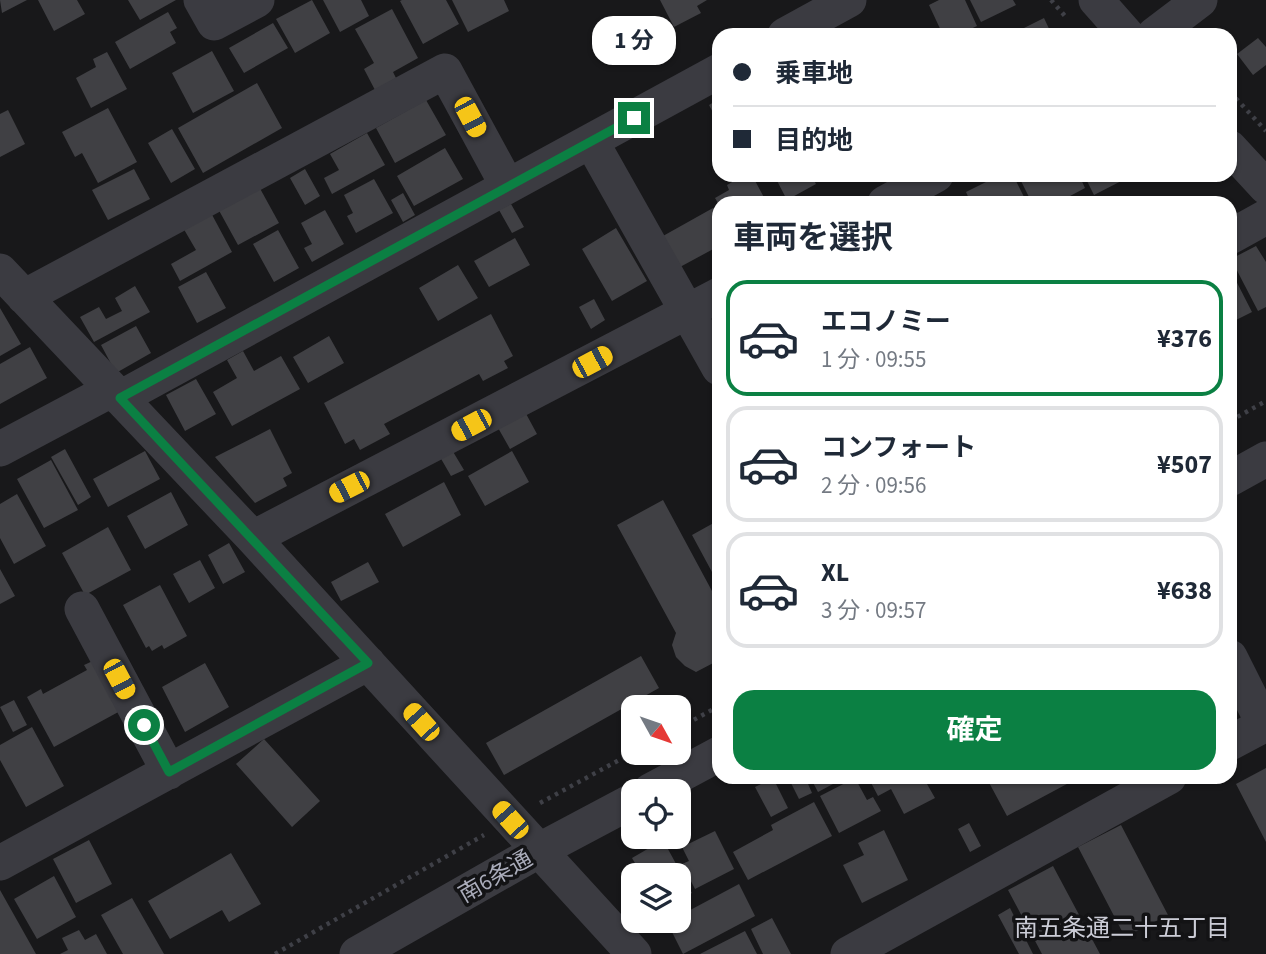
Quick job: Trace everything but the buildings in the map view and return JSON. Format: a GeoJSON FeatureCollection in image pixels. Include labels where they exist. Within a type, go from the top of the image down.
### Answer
{"type":"FeatureCollection","features":[{"type":"Feature","properties":{"kind":"street"},"geometry":{"type":"LineString","coordinates":[[201,0],[214,23],[257,0]]}},
{"type":"Feature","properties":{"kind":"street"},"geometry":{"type":"LineString","coordinates":[[798,28],[849,0]]}},
{"type":"Feature","properties":{"kind":"street"},"geometry":{"type":"LineString","coordinates":[[1096,0],[1121,28]]}},
{"type":"Feature","properties":{"kind":"street"},"geometry":{"type":"LineString","coordinates":[[1163,28],[1200,0]]}},
{"type":"Feature","properties":{"kind":"street"},"geometry":{"type":"LineString","coordinates":[[24,297],[445,71],[507,185]]}},
{"type":"Feature","properties":{"kind":"street"},"geometry":{"type":"LineString","coordinates":[[0,449],[116,394],[712,75]]}},
{"type":"Feature","properties":{"kind":"street"},"geometry":{"type":"LineString","coordinates":[[591,141],[712,355]]}},
{"type":"Feature","properties":{"kind":"street"},"geometry":{"type":"LineString","coordinates":[[1237,156],[1266,187]]}},
{"type":"Feature","properties":{"kind":"street"},"geometry":{"type":"LineString","coordinates":[[898,196],[923,182]]}},
{"type":"Feature","properties":{"kind":"street"},"geometry":{"type":"LineString","coordinates":[[1237,233],[1266,217]]}},
{"type":"Feature","properties":{"kind":"street"},"geometry":{"type":"LineString","coordinates":[[0,271],[253,538],[634,954]]}},
{"type":"Feature","properties":{"kind":"street"},"geometry":{"type":"LineString","coordinates":[[253,538],[712,299]]}},
{"type":"Feature","properties":{"kind":"street"},"geometry":{"type":"LineString","coordinates":[[1237,475],[1266,458]]}},
{"type":"Feature","properties":{"kind":"street"},"geometry":{"type":"LineString","coordinates":[[82,609],[169,772]]}},
{"type":"Feature","properties":{"kind":"street"},"geometry":{"type":"LineString","coordinates":[[0,863],[368,663]]}},
{"type":"Feature","properties":{"kind":"street"},"geometry":{"type":"LineString","coordinates":[[1237,671],[1264,725],[1237,739]]}},
{"type":"Feature","properties":{"kind":"street"},"geometry":{"type":"LineString","coordinates":[[672,779],[712,758]]}},
{"type":"Feature","properties":{"kind":"street"},"geometry":{"type":"LineString","coordinates":[[848,954],[1156,784]]}},
{"type":"Feature","properties":{"kind":"street","name":"南6条通"},"geometry":{"type":"LineString","coordinates":[[357,954],[538,850],[621,807]]}},
{"type":"Feature","properties":{"kind":"path"},"geometry":{"type":"LineString","coordinates":[[1237,100],[1266,131]]}},
{"type":"Feature","properties":{"kind":"path"},"geometry":{"type":"LineString","coordinates":[[1237,417],[1266,401]]}},
{"type":"Feature","properties":{"kind":"path"},"geometry":{"type":"LineString","coordinates":[[691,721],[712,710]]}},
{"type":"Feature","properties":{"kind":"path"},"geometry":{"type":"LineString","coordinates":[[275,954],[621,759]]}},
{"type":"Feature","properties":{"kind":"district","name":"南五条通二十五丁目"},"geometry":{"type":"Point","coordinates":[1122,928]}},
{"type":"Feature","properties":{"kind":"route"},"geometry":{"type":"LineString","coordinates":[[144,725],[169,772],[368,663],[120,398],[634,118]]}}]}
